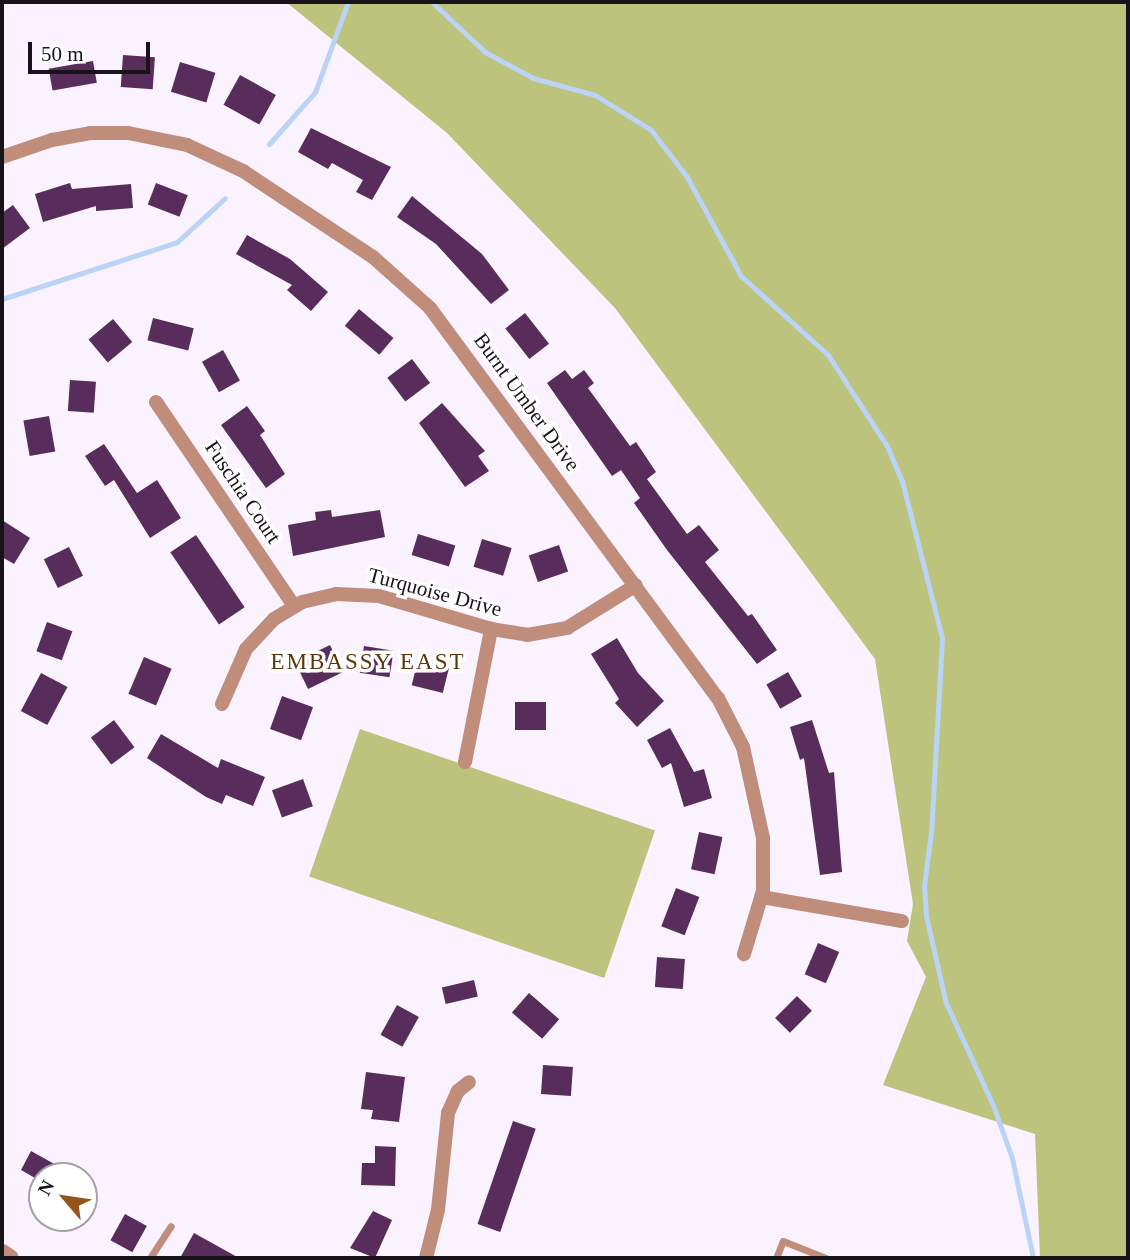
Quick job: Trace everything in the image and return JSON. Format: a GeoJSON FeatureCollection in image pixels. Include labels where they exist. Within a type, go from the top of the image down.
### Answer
{"type":"FeatureCollection","features":[{"type":"Feature","properties":{"kind":"street","name":"Burnt Umber Drive"},"geometry":{"type":"LineString","coordinates":[[2,157],[52,140],[90,133],[128,133],[187,145],[243,171],[373,257],[430,308],[718,698],[743,747],[762,820],[761,897],[744,954]]}},
{"type":"Feature","properties":{"kind":"street","name":"Fuschia Court"},"geometry":{"type":"LineString","coordinates":[[156,402],[294,606]]}},
{"type":"Feature","properties":{"kind":"street","name":"Turquoise Drive"},"geometry":{"type":"LineString","coordinates":[[222,704],[246,649],[294,606],[321,597],[358,593],[491,629],[527,635],[567,628],[636,585]]}},
{"type":"Feature","properties":{"kind":"street"},"geometry":{"type":"LineString","coordinates":[[464,762],[491,629]]}},
{"type":"Feature","properties":{"kind":"street"},"geometry":{"type":"LineString","coordinates":[[761,897],[902,921]]}},
{"type":"Feature","properties":{"kind":"street"},"geometry":{"type":"LineString","coordinates":[[426,1258],[438,1210],[448,1113],[458,1091],[469,1082]]}},
{"type":"Feature","properties":{"kind":"street"},"geometry":{"type":"LineString","coordinates":[[2,1254],[10,1258]]}},
{"type":"Feature","properties":{"kind":"lane"},"geometry":{"type":"LineString","coordinates":[[150,1258],[171,1226]]}},
{"type":"Feature","properties":{"kind":"lane"},"geometry":{"type":"LineString","coordinates":[[776,1258],[783,1241],[826,1258]]}},
{"type":"Feature","properties":{"kind":"green space"},"geometry":{"type":"Polygon","coordinates":[[[286,2],[1128,2],[1128,1258],[1040,1258],[1035,1134],[883,1085],[926,977],[907,941],[913,904],[875,659],[615,308],[447,133],[286,2]]]}},
{"type":"Feature","properties":{"kind":"green space"},"geometry":{"type":"Polygon","coordinates":[[[360,729],[655,831],[604,978],[309,877],[360,729]]]}},
{"type":"Feature","properties":{"kind":"building"},"geometry":{"type":"Polygon","coordinates":[[[123,55],[155,57],[153,89],[121,87],[123,55]]]}},
{"type":"Feature","properties":{"kind":"building"},"geometry":{"type":"Polygon","coordinates":[[[93,61],[97,83],[53,90],[49,69],[93,61]]]}},
{"type":"Feature","properties":{"kind":"building"},"geometry":{"type":"Polygon","coordinates":[[[180,62],[215,73],[206,102],[171,92],[180,62]]]}},
{"type":"Feature","properties":{"kind":"building"},"geometry":{"type":"Polygon","coordinates":[[[240,75],[276,95],[259,125],[224,105],[240,75]]]}},
{"type":"Feature","properties":{"kind":"building"},"geometry":{"type":"Polygon","coordinates":[[[311,128],[391,167],[372,200],[356,192],[363,180],[332,163],[328,169],[298,152],[311,128]]]}},
{"type":"Feature","properties":{"kind":"building"},"geometry":{"type":"Polygon","coordinates":[[[70,183],[72,189],[131,184],[133,208],[96,211],[96,206],[43,222],[35,194],[70,183]]]}},
{"type":"Feature","properties":{"kind":"building"},"geometry":{"type":"Polygon","coordinates":[[[156,183],[188,195],[179,217],[148,204],[156,183]]]}},
{"type":"Feature","properties":{"kind":"building"},"geometry":{"type":"Polygon","coordinates":[[[412,196],[482,254],[509,290],[491,304],[436,244],[397,217],[412,196]]]}},
{"type":"Feature","properties":{"kind":"building"},"geometry":{"type":"Polygon","coordinates":[[[13,205],[30,228],[2,249],[2,213],[13,205]]]}},
{"type":"Feature","properties":{"kind":"building"},"geometry":{"type":"Polygon","coordinates":[[[247,235],[290,259],[328,292],[311,311],[287,290],[292,285],[236,254],[247,235]]]}},
{"type":"Feature","properties":{"kind":"building"},"geometry":{"type":"Polygon","coordinates":[[[359,309],[393,338],[379,355],[345,326],[359,309]]]}},
{"type":"Feature","properties":{"kind":"building"},"geometry":{"type":"Polygon","coordinates":[[[525,313],[549,344],[529,359],[505,328],[525,313]]]}},
{"type":"Feature","properties":{"kind":"building"},"geometry":{"type":"Polygon","coordinates":[[[153,318],[194,328],[188,350],[147,340],[153,318]]]}},
{"type":"Feature","properties":{"kind":"building"},"geometry":{"type":"Polygon","coordinates":[[[113,319],[132,342],[108,363],[88,340],[113,319]]]}},
{"type":"Feature","properties":{"kind":"building"},"geometry":{"type":"Polygon","coordinates":[[[223,350],[240,381],[219,392],[202,362],[223,350]]]}},
{"type":"Feature","properties":{"kind":"building"},"geometry":{"type":"Polygon","coordinates":[[[412,359],[430,383],[405,402],[387,378],[412,359]]]}},
{"type":"Feature","properties":{"kind":"building"},"geometry":{"type":"Polygon","coordinates":[[[565,370],[572,379],[584,370],[594,383],[588,388],[630,446],[636,442],[656,472],[647,479],[687,534],[699,525],[719,550],[705,562],[748,616],[752,614],[777,650],[757,664],[667,550],[634,503],[640,498],[621,470],[612,476],[547,383],[565,370]]]}},
{"type":"Feature","properties":{"kind":"building"},"geometry":{"type":"Polygon","coordinates":[[[70,380],[96,382],[94,413],[68,411],[70,380]]]}},
{"type":"Feature","properties":{"kind":"building"},"geometry":{"type":"Polygon","coordinates":[[[442,403],[485,451],[478,456],[489,471],[465,487],[419,423],[442,403]]]}},
{"type":"Feature","properties":{"kind":"building"},"geometry":{"type":"Polygon","coordinates":[[[247,406],[265,431],[260,435],[285,474],[266,488],[221,425],[247,406]]]}},
{"type":"Feature","properties":{"kind":"building"},"geometry":{"type":"Polygon","coordinates":[[[49,416],[55,451],[30,456],[23,421],[49,416]]]}},
{"type":"Feature","properties":{"kind":"building"},"geometry":{"type":"Polygon","coordinates":[[[104,444],[137,493],[157,480],[181,518],[150,538],[114,480],[105,486],[85,456],[104,444]]]}},
{"type":"Feature","properties":{"kind":"building"},"geometry":{"type":"Polygon","coordinates":[[[331,510],[332,517],[380,510],[385,537],[293,556],[288,525],[316,520],[315,512],[331,510]]]}},
{"type":"Feature","properties":{"kind":"building"},"geometry":{"type":"Polygon","coordinates":[[[2,520],[30,538],[14,564],[2,557],[2,520]]]}},
{"type":"Feature","properties":{"kind":"building"},"geometry":{"type":"Polygon","coordinates":[[[418,534],[455,545],[449,566],[412,555],[418,534]]]}},
{"type":"Feature","properties":{"kind":"building"},"geometry":{"type":"Polygon","coordinates":[[[196,535],[245,607],[219,624],[170,552],[196,535]]]}},
{"type":"Feature","properties":{"kind":"building"},"geometry":{"type":"Polygon","coordinates":[[[482,539],[512,548],[503,576],[474,567],[482,539]]]}},
{"type":"Feature","properties":{"kind":"building"},"geometry":{"type":"Polygon","coordinates":[[[559,545],[568,571],[538,582],[529,555],[559,545]]]}},
{"type":"Feature","properties":{"kind":"building"},"geometry":{"type":"Polygon","coordinates":[[[69,547],[83,576],[58,588],[44,559],[69,547]]]}},
{"type":"Feature","properties":{"kind":"building"},"geometry":{"type":"Polygon","coordinates":[[[47,622],[72,631],[62,660],[36,651],[47,622]]]}},
{"type":"Feature","properties":{"kind":"building"},"geometry":{"type":"Polygon","coordinates":[[[617,638],[638,673],[664,701],[637,727],[615,703],[619,699],[591,654],[617,638]]]}},
{"type":"Feature","properties":{"kind":"building"},"geometry":{"type":"Polygon","coordinates":[[[330,645],[343,672],[308,689],[295,662],[330,645]]]}},
{"type":"Feature","properties":{"kind":"building"},"geometry":{"type":"Polygon","coordinates":[[[364,646],[394,651],[389,677],[360,673],[364,646]]]}},
{"type":"Feature","properties":{"kind":"building"},"geometry":{"type":"Polygon","coordinates":[[[144,657],[172,669],[156,706],[128,694],[144,657]]]}},
{"type":"Feature","properties":{"kind":"building"},"geometry":{"type":"Polygon","coordinates":[[[418,660],[449,668],[443,693],[412,685],[418,660]]]}},
{"type":"Feature","properties":{"kind":"building"},"geometry":{"type":"Polygon","coordinates":[[[788,672],[802,696],[780,709],[766,684],[788,672]]]}},
{"type":"Feature","properties":{"kind":"building"},"geometry":{"type":"Polygon","coordinates":[[[41,673],[67,687],[47,725],[21,711],[41,673]]]}},
{"type":"Feature","properties":{"kind":"building"},"geometry":{"type":"Polygon","coordinates":[[[282,696],[313,707],[301,740],[270,729],[282,696]]]}},
{"type":"Feature","properties":{"kind":"building"},"geometry":{"type":"Polygon","coordinates":[[[515,702],[546,702],[546,730],[515,730],[515,702]]]}},
{"type":"Feature","properties":{"kind":"building"},"geometry":{"type":"Polygon","coordinates":[[[114,720],[134,747],[111,765],[91,737],[114,720]]]}},
{"type":"Feature","properties":{"kind":"building"},"geometry":{"type":"Polygon","coordinates":[[[812,720],[829,773],[834,772],[842,872],[820,875],[804,758],[800,760],[790,727],[812,720]]]}},
{"type":"Feature","properties":{"kind":"building"},"geometry":{"type":"Polygon","coordinates":[[[670,728],[694,772],[704,769],[712,798],[684,807],[671,763],[662,768],[647,740],[670,728]]]}},
{"type":"Feature","properties":{"kind":"building"},"geometry":{"type":"Polygon","coordinates":[[[161,734],[218,768],[221,759],[265,777],[253,806],[226,795],[222,804],[206,797],[147,758],[161,734]]]}},
{"type":"Feature","properties":{"kind":"building"},"geometry":{"type":"Polygon","coordinates":[[[303,779],[313,806],[282,818],[272,790],[303,779]]]}},
{"type":"Feature","properties":{"kind":"building"},"geometry":{"type":"Polygon","coordinates":[[[699,832],[722,837],[715,874],[691,869],[699,832]]]}},
{"type":"Feature","properties":{"kind":"building"},"geometry":{"type":"Polygon","coordinates":[[[676,888],[699,897],[685,935],[661,926],[676,888]]]}},
{"type":"Feature","properties":{"kind":"building"},"geometry":{"type":"Polygon","coordinates":[[[818,943],[839,952],[826,983],[805,974],[818,943]]]}},
{"type":"Feature","properties":{"kind":"building"},"geometry":{"type":"Polygon","coordinates":[[[657,957],[685,959],[683,989],[655,987],[657,957]]]}},
{"type":"Feature","properties":{"kind":"building"},"geometry":{"type":"Polygon","coordinates":[[[474,980],[478,997],[446,1004],[442,987],[474,980]]]}},
{"type":"Feature","properties":{"kind":"building"},"geometry":{"type":"Polygon","coordinates":[[[529,993],[559,1019],[542,1039],[512,1013],[529,993]]]}},
{"type":"Feature","properties":{"kind":"building"},"geometry":{"type":"Polygon","coordinates":[[[797,996],[812,1011],[790,1033],[775,1018],[797,996]]]}},
{"type":"Feature","properties":{"kind":"building"},"geometry":{"type":"Polygon","coordinates":[[[397,1005],[419,1017],[402,1047],[381,1035],[397,1005]]]}},
{"type":"Feature","properties":{"kind":"building"},"geometry":{"type":"Polygon","coordinates":[[[543,1065],[573,1067],[571,1096],[541,1094],[543,1065]]]}},
{"type":"Feature","properties":{"kind":"building"},"geometry":{"type":"Polygon","coordinates":[[[366,1072],[405,1077],[399,1122],[371,1119],[373,1110],[361,1109],[366,1072]]]}},
{"type":"Feature","properties":{"kind":"building"},"geometry":{"type":"Polygon","coordinates":[[[513,1121],[536,1129],[500,1232],[478,1224],[513,1121]]]}},
{"type":"Feature","properties":{"kind":"building"},"geometry":{"type":"Polygon","coordinates":[[[375,1146],[396,1147],[395,1186],[361,1185],[362,1163],[375,1163],[375,1146]]]}},
{"type":"Feature","properties":{"kind":"building"},"geometry":{"type":"Polygon","coordinates":[[[31,1151],[51,1162],[28,1162],[28,1174],[21,1170],[31,1151]]]}},
{"type":"Feature","properties":{"kind":"building"},"geometry":{"type":"Polygon","coordinates":[[[373,1211],[392,1220],[375,1258],[350,1248],[373,1211]]]}},
{"type":"Feature","properties":{"kind":"building"},"geometry":{"type":"Polygon","coordinates":[[[125,1214],[147,1226],[132,1252],[110,1240],[125,1214]]]}},
{"type":"Feature","properties":{"kind":"building"},"geometry":{"type":"Polygon","coordinates":[[[194,1233],[239,1258],[180,1258],[194,1233]]]}},
{"type":"Feature","properties":{"kind":"waterway"},"geometry":{"type":"LineString","coordinates":[[269,144],[315,92],[348,2]]}},
{"type":"Feature","properties":{"kind":"waterway"},"geometry":{"type":"LineString","coordinates":[[432,2],[485,52],[533,78],[595,95],[651,130],[687,177],[741,276],[828,355],[887,446],[902,481],[942,638],[931,832],[924,886],[926,916],[946,1003],[993,1105],[1012,1158],[1033,1258]]}},
{"type":"Feature","properties":{"kind":"waterway"},"geometry":{"type":"LineString","coordinates":[[2,299],[177,242],[225,198]]}},
{"type":"Feature","properties":{"kind":"district","name":"EMBASSY EAST"},"geometry":{"type":"Point","coordinates":[368,662]}}]}
